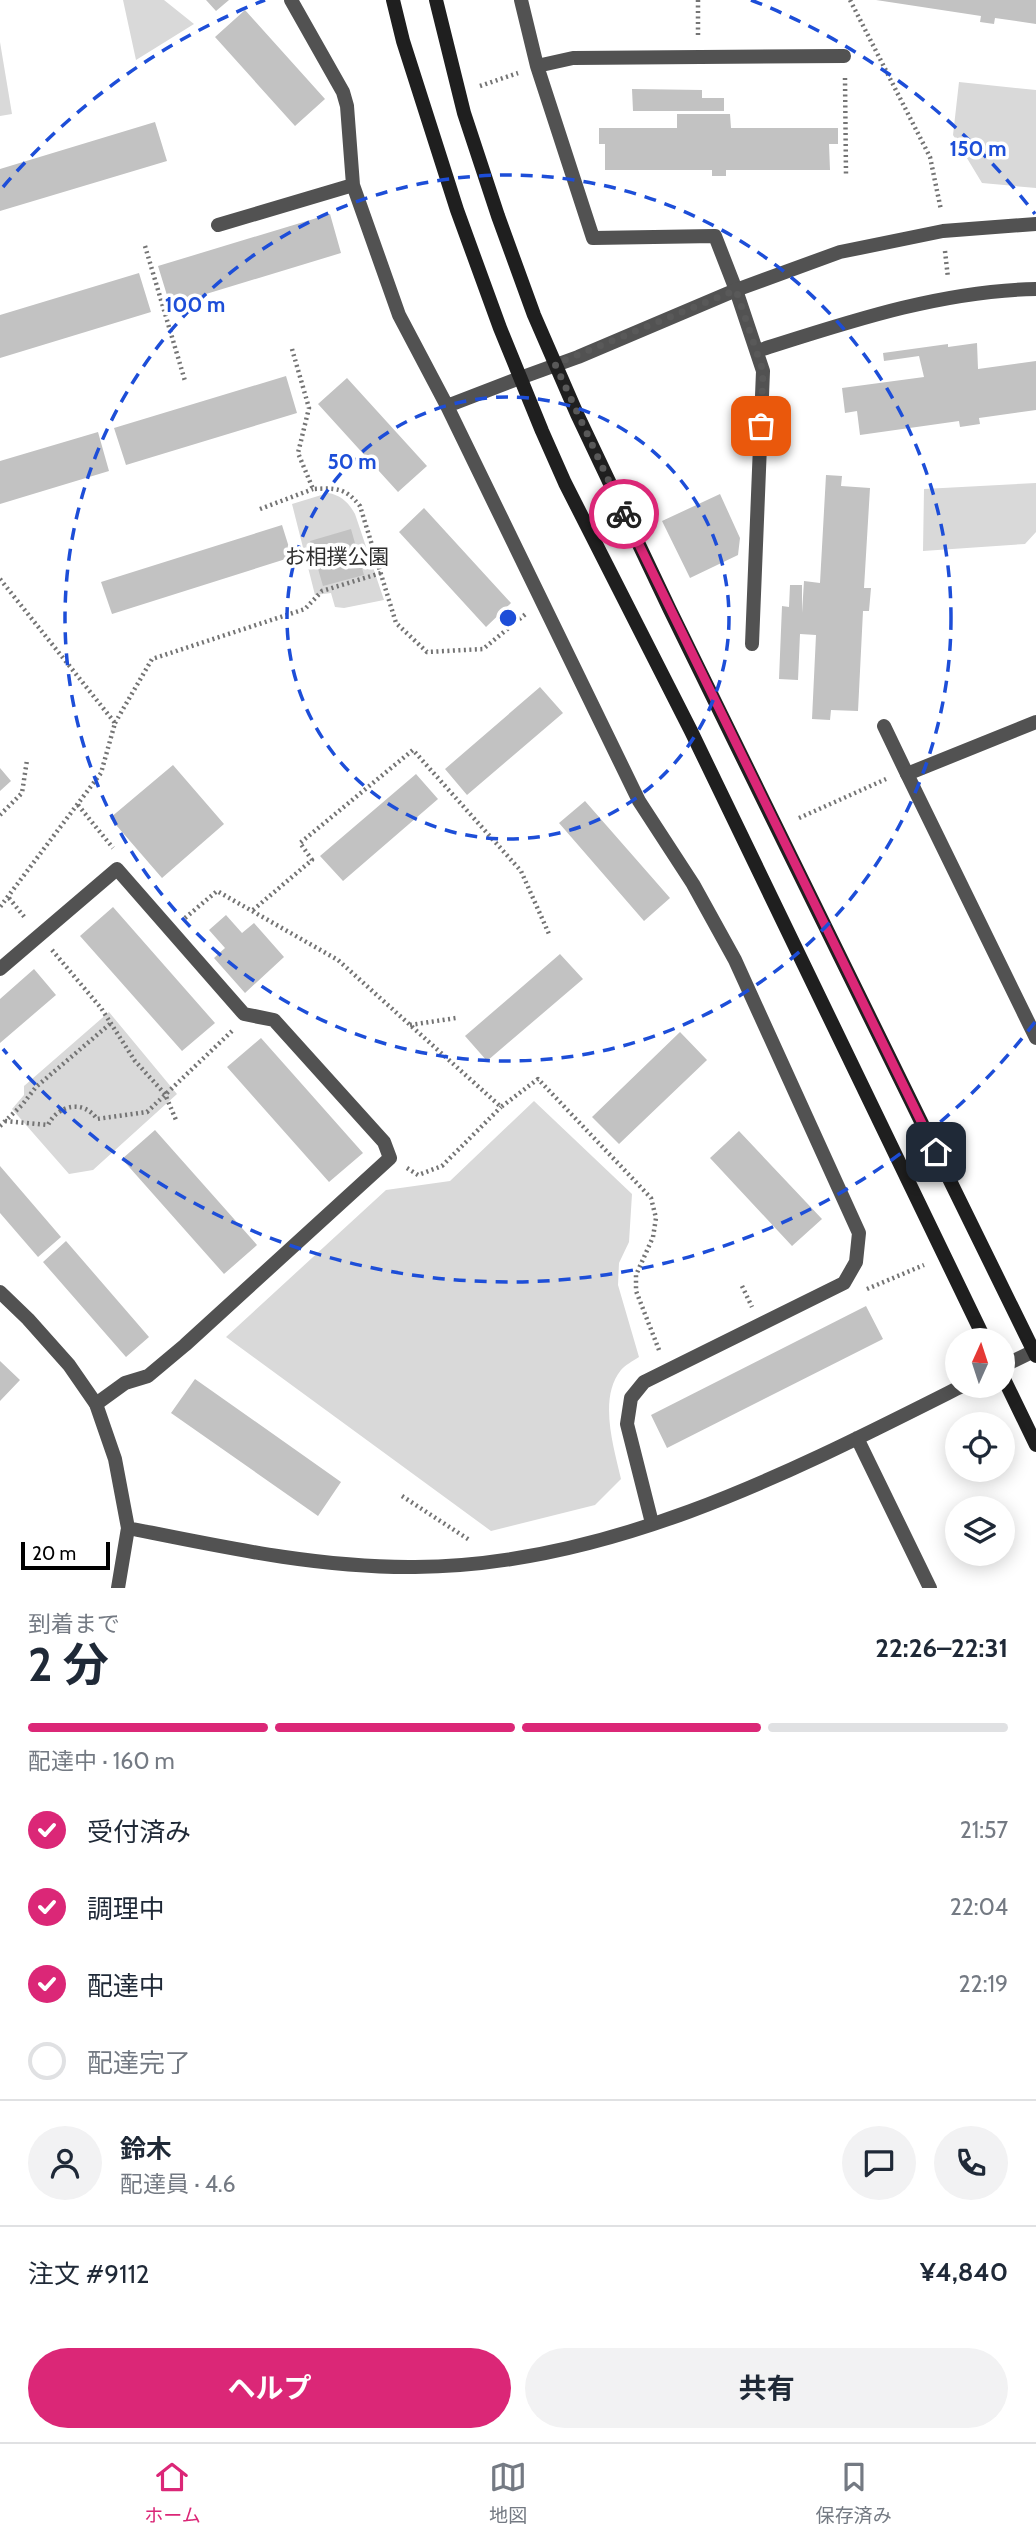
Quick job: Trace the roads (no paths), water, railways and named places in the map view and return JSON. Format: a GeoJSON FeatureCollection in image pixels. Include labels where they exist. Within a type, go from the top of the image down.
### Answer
{"type":"FeatureCollection","features":[{"type":"Feature","properties":{"kind":"street"},"geometry":{"type":"LineString","coordinates":[[290,0],[343,92],[347,106],[354,185],[399,315],[447,406],[639,801],[693,884],[735,960],[859,1233],[856,1262],[844,1283],[644,1382],[631,1398],[627,1424],[652,1523]]}},
{"type":"Feature","properties":{"kind":"street"},"geometry":{"type":"LineString","coordinates":[[393,0],[402,41],[457,210],[520,378],[565,483],[691,731],[979,1328]]}},
{"type":"Feature","properties":{"kind":"street"},"geometry":{"type":"LineString","coordinates":[[436,0],[464,113],[498,216],[555,364],[670,610],[1035,1352],[1015,1361]]}},
{"type":"Feature","properties":{"kind":"street"},"geometry":{"type":"LineString","coordinates":[[521,0],[537,66],[593,238],[715,236],[736,290],[763,371],[752,644]]}},
{"type":"Feature","properties":{"kind":"street"},"geometry":{"type":"LineString","coordinates":[[537,66],[573,58],[844,55]]}},
{"type":"Feature","properties":{"kind":"street"},"geometry":{"type":"LineString","coordinates":[[218,225],[354,185]]}},
{"type":"Feature","properties":{"kind":"street"},"geometry":{"type":"LineString","coordinates":[[447,406],[736,290],[840,252],[943,231],[1036,224]]}},
{"type":"Feature","properties":{"kind":"street"},"geometry":{"type":"LineString","coordinates":[[757,351],[884,311],[950,298],[1036,289]]}},
{"type":"Feature","properties":{"kind":"street"},"geometry":{"type":"LineString","coordinates":[[907,774],[1036,722]]}},
{"type":"Feature","properties":{"kind":"street"},"geometry":{"type":"LineString","coordinates":[[884,726],[1036,1038]]}},
{"type":"Feature","properties":{"kind":"street"},"geometry":{"type":"LineString","coordinates":[[0,969],[117,869],[244,1014],[274,1020],[384,1142],[390,1158],[148,1376],[125,1383],[96,1404]]}},
{"type":"Feature","properties":{"kind":"street"},"geometry":{"type":"LineString","coordinates":[[0,1292],[69,1365],[96,1404],[115,1459],[128,1528],[118,1588]]}},
{"type":"Feature","properties":{"kind":"street"},"geometry":{"type":"LineString","coordinates":[[128,1528],[298,1560],[414,1567],[486,1563],[594,1543],[703,1507],[857,1438],[945,1394]]}},
{"type":"Feature","properties":{"kind":"street"},"geometry":{"type":"LineString","coordinates":[[1013,1398],[1036,1444]]}},
{"type":"Feature","properties":{"kind":"street"},"geometry":{"type":"LineString","coordinates":[[857,1438],[930,1588]]}},
{"type":"Feature","properties":{"kind":"park label","name":"お相撲公園"},"geometry":{"type":"Point","coordinates":[337,557]}}]}
